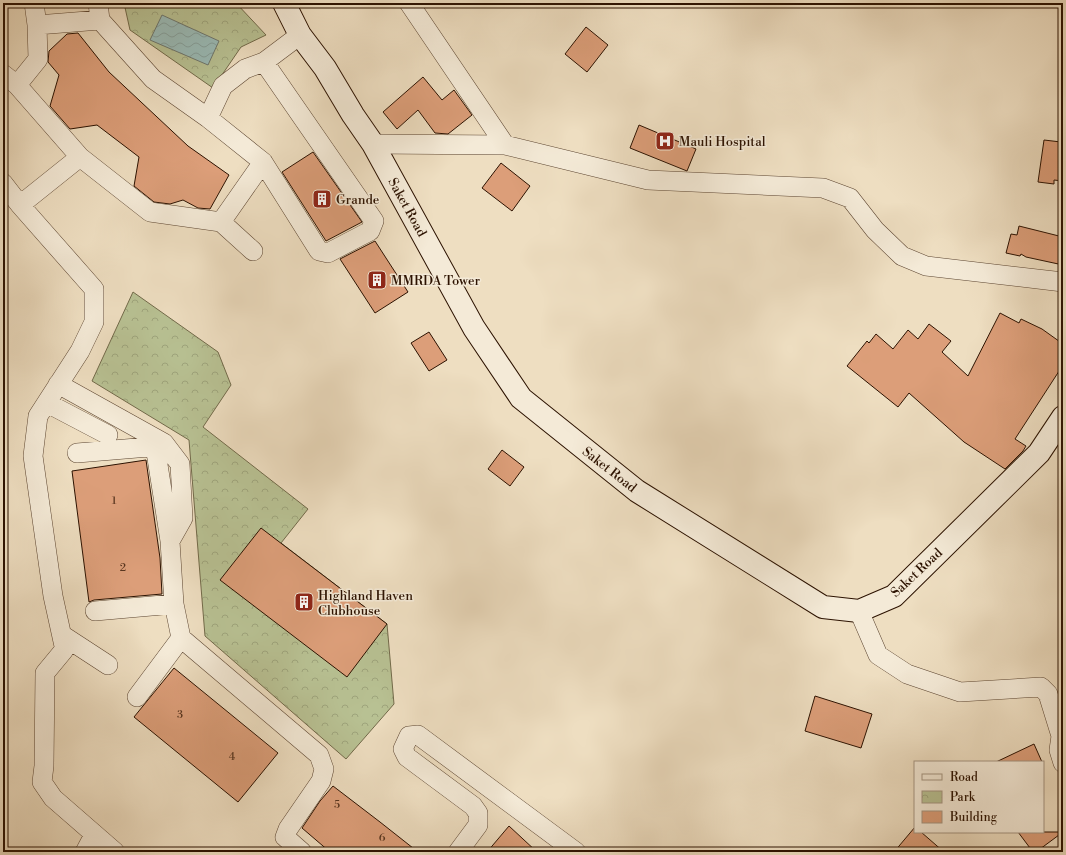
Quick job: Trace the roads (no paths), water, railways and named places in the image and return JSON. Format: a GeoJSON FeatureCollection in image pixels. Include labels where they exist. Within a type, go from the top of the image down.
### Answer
{"type":"FeatureCollection","features":[{"type":"Feature","properties":{"kind":"main road","name":"Saket Road"},"geometry":{"type":"LineString","coordinates":[[284,3],[300,36],[325,68],[373,144],[474,328],[521,398],[636,491],[823,607],[859,610],[894,596],[1039,453],[1063,417]]}},
{"type":"Feature","properties":{"kind":"street"},"geometry":{"type":"LineString","coordinates":[[34,3],[37,25],[38,59],[10,80],[80,157],[150,212],[221,222],[253,251]]}},
{"type":"Feature","properties":{"kind":"street"},"geometry":{"type":"LineString","coordinates":[[409,3],[505,145]]}},
{"type":"Feature","properties":{"kind":"street"},"geometry":{"type":"LineString","coordinates":[[37,25],[99,11],[153,79],[208,118],[263,162],[319,251],[328,253],[370,231],[374,221],[264,62]]}},
{"type":"Feature","properties":{"kind":"street"},"geometry":{"type":"LineString","coordinates":[[208,118],[223,86],[245,69],[264,62],[300,36]]}},
{"type":"Feature","properties":{"kind":"street"},"geometry":{"type":"LineString","coordinates":[[373,144],[505,145],[648,180],[823,188],[850,198],[875,230],[902,256],[926,266],[1063,282]]}},
{"type":"Feature","properties":{"kind":"street"},"geometry":{"type":"LineString","coordinates":[[20,205],[80,157]]}},
{"type":"Feature","properties":{"kind":"street"},"geometry":{"type":"LineString","coordinates":[[221,222],[263,162]]}},
{"type":"Feature","properties":{"kind":"street"},"geometry":{"type":"LineString","coordinates":[[3,183],[20,205],[94,288],[94,322],[80,351],[38,416],[33,456],[53,596],[64,646],[64,650],[45,673],[44,766],[42,782],[53,798],[115,852]]}},
{"type":"Feature","properties":{"kind":"street"},"geometry":{"type":"LineString","coordinates":[[58,384],[164,443],[180,464],[183,518],[170,541]]}},
{"type":"Feature","properties":{"kind":"street"},"geometry":{"type":"LineString","coordinates":[[46,403],[108,435]]}},
{"type":"Feature","properties":{"kind":"street"},"geometry":{"type":"LineString","coordinates":[[77,453],[149,447],[156,452],[170,541],[174,604],[181,638],[319,755],[324,769],[321,781],[288,829],[285,837],[302,852]]}},
{"type":"Feature","properties":{"kind":"street"},"geometry":{"type":"LineString","coordinates":[[95,611],[174,604]]}},
{"type":"Feature","properties":{"kind":"street"},"geometry":{"type":"LineString","coordinates":[[859,610],[878,655],[907,674],[960,692],[1041,687],[1048,694],[1061,736],[1059,750],[1063,763]]}},
{"type":"Feature","properties":{"kind":"street"},"geometry":{"type":"LineString","coordinates":[[62,635],[108,664]]}},
{"type":"Feature","properties":{"kind":"street"},"geometry":{"type":"LineString","coordinates":[[137,697],[181,638]]}},
{"type":"Feature","properties":{"kind":"street"},"geometry":{"type":"LineString","coordinates":[[458,852],[478,825],[478,814],[473,806],[407,757],[403,749],[409,736],[418,735],[571,851]]}},
{"type":"Feature","properties":{"kind":"street"},"geometry":{"type":"LineString","coordinates":[[85,852],[94,835]]}},
{"type":"Feature","properties":{"kind":"water"},"geometry":{"type":"Polygon","coordinates":[[[162,15],[219,41],[208,65],[150,40],[162,15]]]}},
{"type":"Feature","properties":{"kind":"place","name":"Mauli Hospital"},"geometry":{"type":"Point","coordinates":[665,141]}},
{"type":"Feature","properties":{"kind":"place","name":"Grande"},"geometry":{"type":"Point","coordinates":[322,199]}},
{"type":"Feature","properties":{"kind":"place","name":"MMRDA Tower"},"geometry":{"type":"Point","coordinates":[377,280]}},
{"type":"Feature","properties":{"kind":"place","name":"Highland Haven Clubhouse"},"geometry":{"type":"Point","coordinates":[304,602]}}]}
